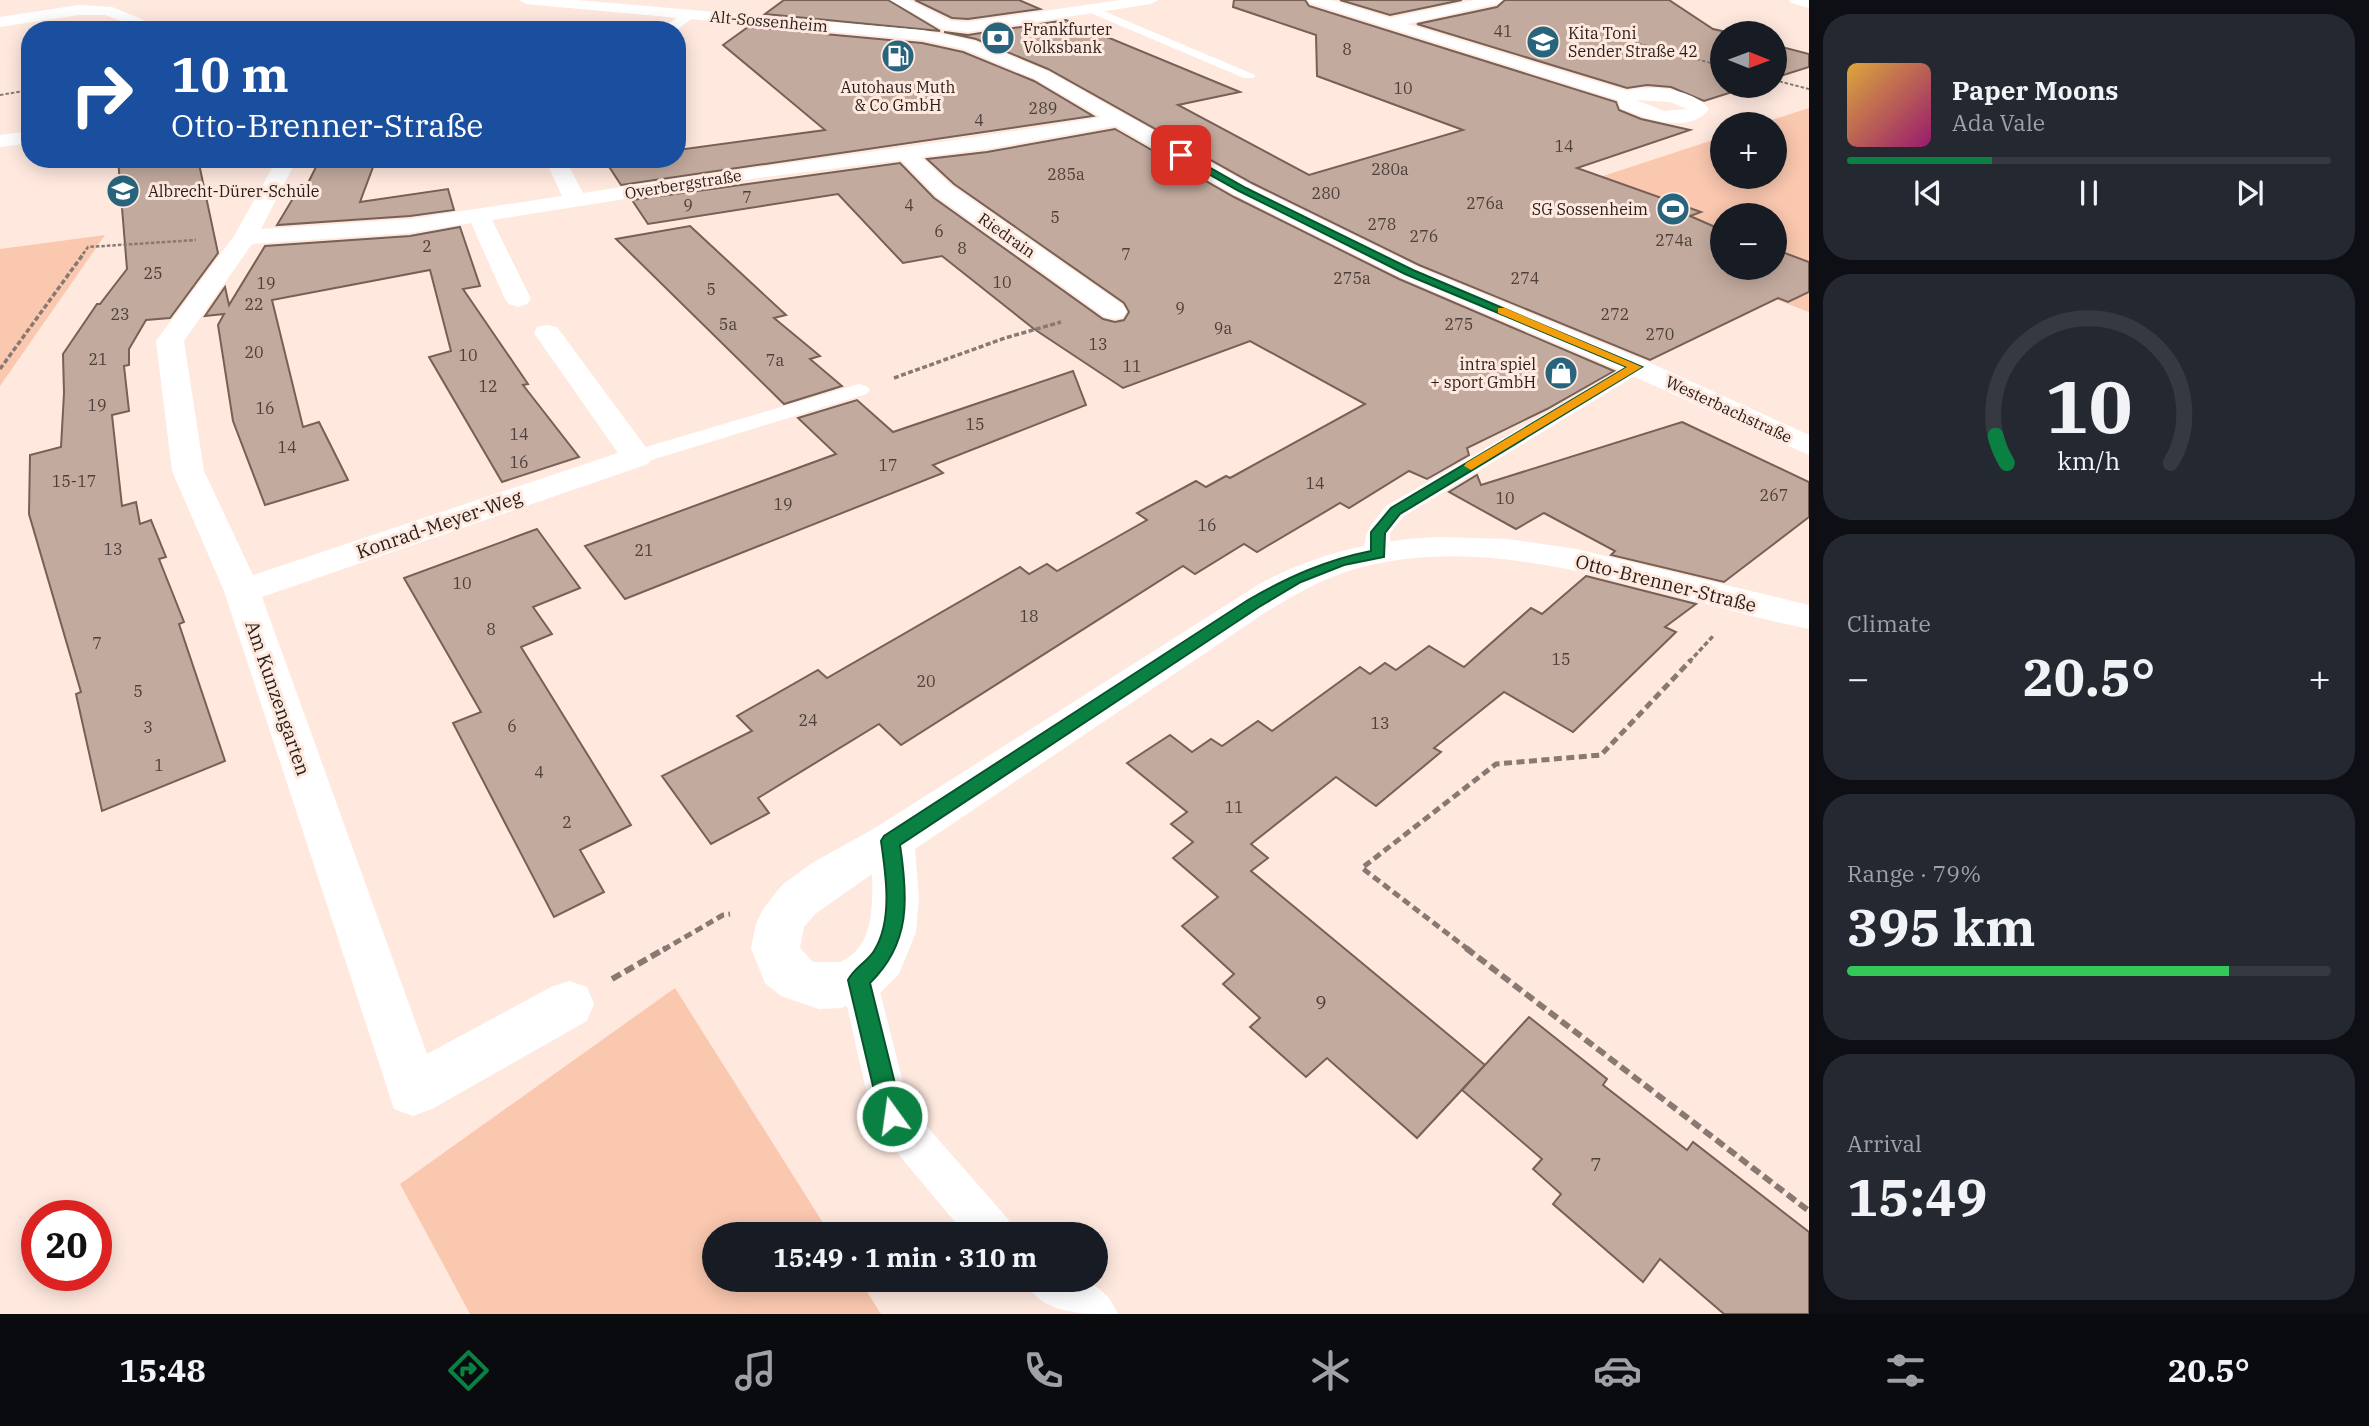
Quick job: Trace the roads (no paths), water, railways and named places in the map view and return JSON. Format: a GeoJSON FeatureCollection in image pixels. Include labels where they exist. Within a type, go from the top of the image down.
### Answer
{"type":"FeatureCollection","features":[{"type":"Feature","properties":{"kind":"street","name":"Alt-Sossenheim"},"geometry":{"type":"LineString","coordinates":[[526,0],[922,35],[964,36]]}},
{"type":"Feature","properties":{"kind":"street"},"geometry":{"type":"LineString","coordinates":[[897,0],[964,36],[1140,1]]}},
{"type":"Feature","properties":{"kind":"street"},"geometry":{"type":"LineString","coordinates":[[1315,0],[1627,97]]}},
{"type":"Feature","properties":{"kind":"street"},"geometry":{"type":"LineString","coordinates":[[1388,23],[1496,0]]}},
{"type":"Feature","properties":{"kind":"street"},"geometry":{"type":"LineString","coordinates":[[1797,0],[1809,3]]}},
{"type":"Feature","properties":{"kind":"street"},"geometry":{"type":"LineString","coordinates":[[0,22],[79,10],[107,10],[136,21]]}},
{"type":"Feature","properties":{"kind":"street"},"geometry":{"type":"LineString","coordinates":[[680,21],[690,14]]}},
{"type":"Feature","properties":{"kind":"street","name":"Westerbachstraße"},"geometry":{"type":"LineString","coordinates":[[964,36],[1041,75],[1243,190],[1409,272],[1636,367],[1809,446]]}},
{"type":"Feature","properties":{"kind":"street","name":"Overbergstraße"},"geometry":{"type":"LineString","coordinates":[[246,237],[410,226],[751,173],[987,144],[1119,120]]}},
{"type":"Feature","properties":{"kind":"street"},"geometry":{"type":"LineString","coordinates":[[0,141],[21,138]]}},
{"type":"Feature","properties":{"kind":"street","name":"Riedrain"},"geometry":{"type":"LineString","coordinates":[[905,153],[944,191],[1111,310]]}},
{"type":"Feature","properties":{"kind":"street","name":"Am Kunzengarten"},"geometry":{"type":"LineString","coordinates":[[282,168],[246,237],[170,341],[188,471],[242,591],[413,1090],[569,1004]]}},
{"type":"Feature","properties":{"kind":"street"},"geometry":{"type":"LineString","coordinates":[[560,168],[576,201]]}},
{"type":"Feature","properties":{"kind":"street"},"geometry":{"type":"LineString","coordinates":[[479,216],[518,299]]}},
{"type":"Feature","properties":{"kind":"street"},"geometry":{"type":"LineString","coordinates":[[547,333],[637,457]]}},
{"type":"Feature","properties":{"kind":"street","name":"Konrad-Meyer-Weg"},"geometry":{"type":"LineString","coordinates":[[242,591],[637,457]]}},
{"type":"Feature","properties":{"kind":"street","name":"Otto-Brenner-Straße"},"geometry":{"type":"LineString","coordinates":[[859,980],[833,988],[809,986],[785,971],[776,949],[780,923],[794,905],[815,887],[891,841],[1253,603],[1296,579],[1341,561],[1378,554],[1460,549],[1561,557],[1610,566],[1744,604],[1809,617]]}},
{"type":"Feature","properties":{"kind":"street"},"geometry":{"type":"LineString","coordinates":[[859,980],[880,960],[892,935],[896,879],[891,841]]}},
{"type":"Feature","properties":{"kind":"lane"},"geometry":{"type":"LineString","coordinates":[[1090,9],[1249,75]]}},
{"type":"Feature","properties":{"kind":"lane"},"geometry":{"type":"LineString","coordinates":[[1378,554],[1378,532],[1395,511],[1636,367]]}},
{"type":"Feature","properties":{"kind":"lane","name":"Konrad-Meyer-Weg"},"geometry":{"type":"LineString","coordinates":[[637,457],[859,390]]}},
{"type":"Feature","properties":{"kind":"lane"},"geometry":{"type":"LineString","coordinates":[[859,980],[892,1116],[983,1222]]}},
{"type":"Feature","properties":{"kind":"lane"},"geometry":{"type":"LineString","coordinates":[[1064,1292],[1095,1314]]}},
{"type":"Feature","properties":{"kind":"place","name":"Frankfurter Volksbank"},"geometry":{"type":"Point","coordinates":[998,38]}},
{"type":"Feature","properties":{"kind":"place","name":"Kita Toni Sender Straße 42"},"geometry":{"type":"Point","coordinates":[1543,42]}},
{"type":"Feature","properties":{"kind":"place","name":"Autohaus Muth & Co GmbH"},"geometry":{"type":"Point","coordinates":[898,56]}},
{"type":"Feature","properties":{"kind":"place","name":"Albrecht-Dürer-Schule"},"geometry":{"type":"Point","coordinates":[123,191]}},
{"type":"Feature","properties":{"kind":"place","name":"SG Sossenheim"},"geometry":{"type":"Point","coordinates":[1673,209]}},
{"type":"Feature","properties":{"kind":"place","name":"intra spiel + sport GmbH"},"geometry":{"type":"Point","coordinates":[1561,373]}}]}
